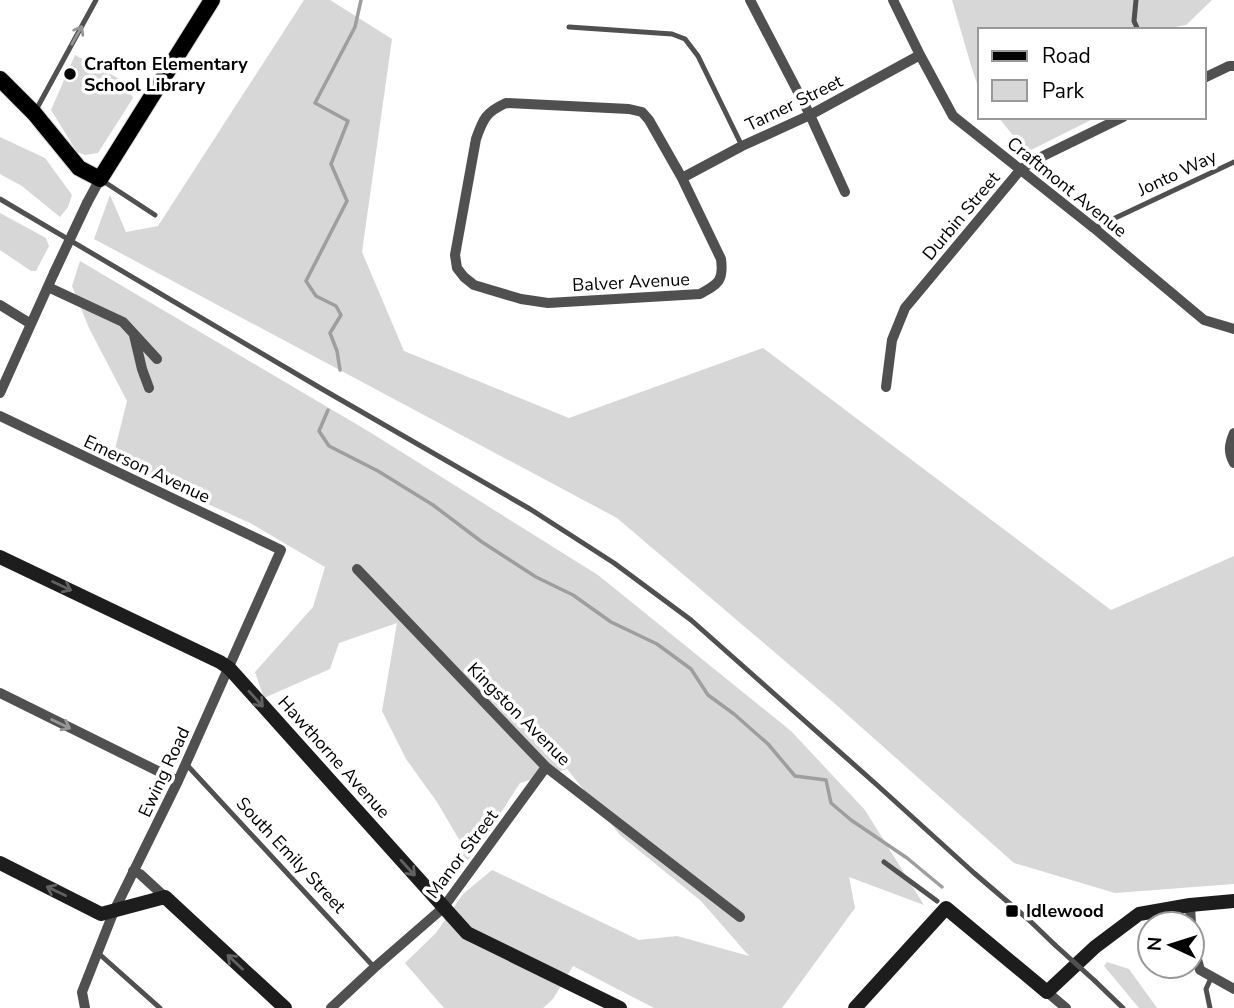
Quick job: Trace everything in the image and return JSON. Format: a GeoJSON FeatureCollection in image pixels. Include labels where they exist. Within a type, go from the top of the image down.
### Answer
{"type":"FeatureCollection","features":[{"type":"Feature","properties":{"kind":"main road"},"geometry":{"type":"LineString","coordinates":[[0,79],[34,113],[79,167],[100,179],[212,0]]}},
{"type":"Feature","properties":{"kind":"street"},"geometry":{"type":"LineString","coordinates":[[750,0],[810,115],[845,192]]}},
{"type":"Feature","properties":{"kind":"street","name":"Craftmont Avenue"},"geometry":{"type":"LineString","coordinates":[[893,0],[953,116],[1204,320],[1234,329]]}},
{"type":"Feature","properties":{"kind":"street","name":"Tarner Street"},"geometry":{"type":"LineString","coordinates":[[682,178],[742,146],[810,115],[920,55]]}},
{"type":"Feature","properties":{"kind":"street"},"geometry":{"type":"LineString","coordinates":[[1206,77],[1234,66]]}},
{"type":"Feature","properties":{"kind":"street","name":"Balver Avenue"},"geometry":{"type":"LineString","coordinates":[[506,103],[629,109],[642,113],[649,120],[682,178],[722,260],[723,273],[715,286],[700,294],[548,303],[522,299],[474,285],[457,268],[455,256],[476,139],[482,121],[492,110],[506,103]]}},
{"type":"Feature","properties":{"kind":"street","name":"Durbin Street"},"geometry":{"type":"LineString","coordinates":[[886,387],[892,340],[905,308],[1021,169],[1119,119]]}},
{"type":"Feature","properties":{"kind":"street"},"geometry":{"type":"LineString","coordinates":[[0,393],[100,179]]}},
{"type":"Feature","properties":{"kind":"street"},"geometry":{"type":"LineString","coordinates":[[48,287],[123,322],[157,359]]}},
{"type":"Feature","properties":{"kind":"street"},"geometry":{"type":"LineString","coordinates":[[0,305],[31,324]]}},
{"type":"Feature","properties":{"kind":"street"},"geometry":{"type":"LineString","coordinates":[[134,334],[149,388]]}},
{"type":"Feature","properties":{"kind":"street","name":"Emerson Avenue"},"geometry":{"type":"LineString","coordinates":[[0,416],[281,550]]}},
{"type":"Feature","properties":{"kind":"street"},"geometry":{"type":"LineString","coordinates":[[1234,433],[1229,454],[1234,463]]}},
{"type":"Feature","properties":{"kind":"street","name":"Ewing Road"},"geometry":{"type":"LineString","coordinates":[[85,1008],[82,992],[114,911],[186,764],[281,550]]}},
{"type":"Feature","properties":{"kind":"street","name":"Hawthorne Avenue"},"geometry":{"type":"LineString","coordinates":[[0,557],[229,668],[467,933],[620,1008]]}},
{"type":"Feature","properties":{"kind":"street","name":"Kingston Avenue"},"geometry":{"type":"LineString","coordinates":[[357,569],[546,767],[740,917]]}},
{"type":"Feature","properties":{"kind":"street"},"geometry":{"type":"LineString","coordinates":[[0,694],[178,781]]}},
{"type":"Feature","properties":{"kind":"street","name":"Manor Street"},"geometry":{"type":"LineString","coordinates":[[331,1008],[443,908],[546,767]]}},
{"type":"Feature","properties":{"kind":"street"},"geometry":{"type":"LineString","coordinates":[[0,863],[101,914],[164,897]]}},
{"type":"Feature","properties":{"kind":"street"},"geometry":{"type":"LineString","coordinates":[[134,871],[285,1008]]}},
{"type":"Feature","properties":{"kind":"street"},"geometry":{"type":"LineString","coordinates":[[1047,992],[1096,947],[1139,915],[1190,905],[1234,901]]}},
{"type":"Feature","properties":{"kind":"street"},"geometry":{"type":"LineString","coordinates":[[855,1008],[942,904],[1066,1008]]}},
{"type":"Feature","properties":{"kind":"street"},"geometry":{"type":"LineString","coordinates":[[1190,905],[1190,910]]}},
{"type":"Feature","properties":{"kind":"street"},"geometry":{"type":"LineString","coordinates":[[1206,973],[1234,989]]}},
{"type":"Feature","properties":{"kind":"lane"},"geometry":{"type":"LineString","coordinates":[[34,113],[96,0]]}},
{"type":"Feature","properties":{"kind":"lane"},"geometry":{"type":"LineString","coordinates":[[1136,0],[1134,21],[1137,28]]}},
{"type":"Feature","properties":{"kind":"lane"},"geometry":{"type":"LineString","coordinates":[[569,27],[673,34],[685,39],[698,56],[742,146]]}},
{"type":"Feature","properties":{"kind":"lane","name":"Jonto Way"},"geometry":{"type":"LineString","coordinates":[[1094,228],[1234,162]]}},
{"type":"Feature","properties":{"kind":"lane"},"geometry":{"type":"LineString","coordinates":[[100,179],[155,215]]}},
{"type":"Feature","properties":{"kind":"lane"},"geometry":{"type":"LineString","coordinates":[[0,199],[530,509],[614,563],[691,620],[1029,920],[1123,1008]]}},
{"type":"Feature","properties":{"kind":"lane","name":"South Emily Street"},"geometry":{"type":"LineString","coordinates":[[186,764],[374,968]]}},
{"type":"Feature","properties":{"kind":"lane"},"geometry":{"type":"LineString","coordinates":[[884,862],[942,904]]}},
{"type":"Feature","properties":{"kind":"lane"},"geometry":{"type":"LineString","coordinates":[[97,952],[160,1008]]}},
{"type":"Feature","properties":{"kind":"lane"},"geometry":{"type":"LineString","coordinates":[[1210,1008],[1206,989],[1212,976]]}},
{"type":"Feature","properties":{"kind":"green space"},"geometry":{"type":"Polygon","coordinates":[[[304,0],[330,0],[392,39],[362,252],[404,351],[569,418],[763,348],[1111,610],[1234,556],[1234,884],[1115,893],[1014,863],[833,702],[617,518],[94,239],[110,195],[126,232],[158,226],[304,0]]]}},
{"type":"Feature","properties":{"kind":"green space"},"geometry":{"type":"Polygon","coordinates":[[[952,0],[1212,0],[1186,25],[1169,28],[978,28],[978,86],[952,0]]]}},
{"type":"Feature","properties":{"kind":"green space"},"geometry":{"type":"Polygon","coordinates":[[[75,55],[125,82],[133,98],[98,153],[85,155],[77,152],[51,110],[75,55]]]}},
{"type":"Feature","properties":{"kind":"green space"},"geometry":{"type":"Polygon","coordinates":[[[1000,119],[1093,119],[1031,150],[1026,151],[1000,119]]]}},
{"type":"Feature","properties":{"kind":"green space"},"geometry":{"type":"Polygon","coordinates":[[[0,137],[45,158],[72,195],[68,207],[60,217],[22,186],[0,174],[0,137]]]}},
{"type":"Feature","properties":{"kind":"green space"},"geometry":{"type":"Polygon","coordinates":[[[0,213],[46,238],[49,246],[36,271],[31,271],[0,250],[0,213]]]}},
{"type":"Feature","properties":{"kind":"green space"},"geometry":{"type":"Polygon","coordinates":[[[80,261],[368,431],[598,575],[791,731],[865,810],[924,905],[849,877],[855,908],[782,1008],[654,1008],[573,966],[553,999],[543,1008],[444,1008],[405,963],[436,933],[463,894],[492,870],[639,940],[677,936],[749,956],[701,901],[620,835],[567,769],[520,783],[445,891],[440,874],[464,848],[437,802],[406,759],[382,711],[397,623],[339,643],[330,669],[264,698],[255,672],[313,607],[325,567],[250,523],[112,461],[127,401],[89,328],[72,286],[80,261]]]}},
{"type":"Feature","properties":{"kind":"green space"},"geometry":{"type":"Polygon","coordinates":[[[1107,962],[1129,969],[1157,1008],[1139,1008],[1104,966],[1107,962]]]}},
{"type":"Feature","properties":{"kind":"waterway"},"geometry":{"type":"LineString","coordinates":[[340,370],[330,333],[341,315],[336,306],[316,296],[306,281],[347,201],[331,164],[348,121],[315,103],[355,27],[361,0]]}},
{"type":"Feature","properties":{"kind":"waterway"},"geometry":{"type":"LineString","coordinates":[[328,410],[319,431],[329,446],[378,471],[433,505],[482,542],[536,577],[573,595],[611,622],[657,644],[691,669],[708,695],[768,744],[795,776],[826,780],[831,803],[942,887]]}},
{"type":"Feature","properties":{"kind":"place","name":"Crafton Elementary School Library"},"geometry":{"type":"Point","coordinates":[70,74]}},
{"type":"Feature","properties":{"kind":"place","name":"Idlewood"},"geometry":{"type":"Point","coordinates":[1012,911]}}]}
